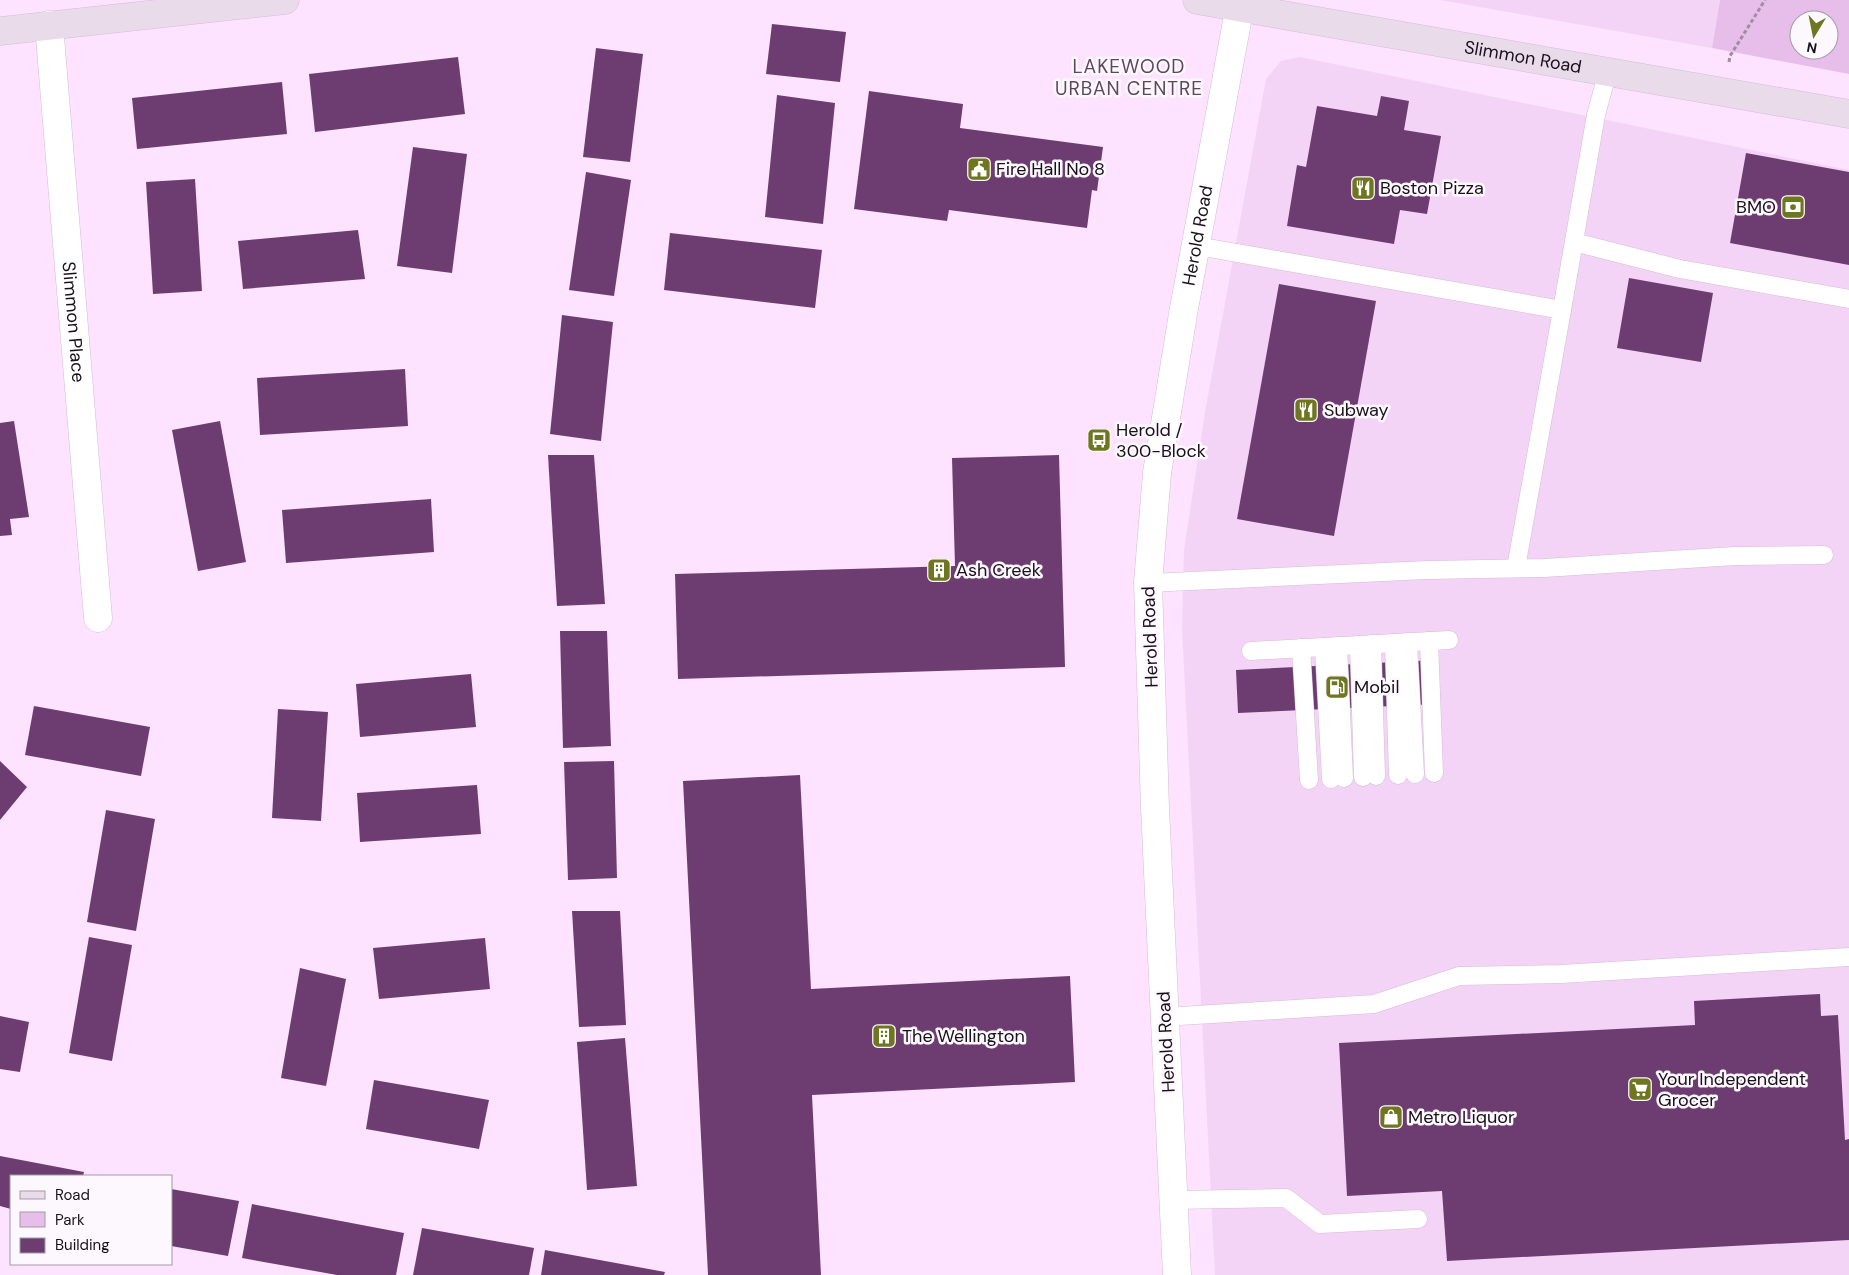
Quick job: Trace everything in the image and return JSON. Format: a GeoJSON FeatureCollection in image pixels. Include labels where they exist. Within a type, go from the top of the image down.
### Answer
{"type":"FeatureCollection","features":[{"type":"Feature","properties":{"kind":"street"},"geometry":{"type":"LineString","coordinates":[[0,31],[49,24],[286,0]]}},
{"type":"Feature","properties":{"kind":"street","name":"Slimmon Road"},"geometry":{"type":"LineString","coordinates":[[1197,0],[1241,3],[1608,72],[1849,114]]}},
{"type":"Feature","properties":{"kind":"street","name":"Herold Road"},"geometry":{"type":"LineString","coordinates":[[1177,1275],[1164,1017],[1148,583],[1157,473],[1241,3]]}},
{"type":"Feature","properties":{"kind":"street","name":"Slimmon Place"},"geometry":{"type":"LineString","coordinates":[[49,24],[98,618]]}},
{"type":"Feature","properties":{"kind":"lane"},"geometry":{"type":"LineString","coordinates":[[1516,568],[1596,116],[1608,72]]}},
{"type":"Feature","properties":{"kind":"lane"},"geometry":{"type":"LineString","coordinates":[[1574,242],[1680,269],[1849,299]]}},
{"type":"Feature","properties":{"kind":"lane"},"geometry":{"type":"LineString","coordinates":[[1197,246],[1562,310]]}},
{"type":"Feature","properties":{"kind":"lane"},"geometry":{"type":"LineString","coordinates":[[1148,583],[1427,570],[1516,568],[1735,556],[1824,555]]}},
{"type":"Feature","properties":{"kind":"lane"},"geometry":{"type":"LineString","coordinates":[[1251,651],[1449,640]]}},
{"type":"Feature","properties":{"kind":"lane"},"geometry":{"type":"LineString","coordinates":[[1429,641],[1434,773]]}},
{"type":"Feature","properties":{"kind":"lane"},"geometry":{"type":"LineString","coordinates":[[1401,643],[1406,774]]}},
{"type":"Feature","properties":{"kind":"lane"},"geometry":{"type":"LineString","coordinates":[[1366,644],[1369,776]]}},
{"type":"Feature","properties":{"kind":"lane"},"geometry":{"type":"LineString","coordinates":[[1331,647],[1338,778]]}},
{"type":"Feature","properties":{"kind":"lane"},"geometry":{"type":"LineString","coordinates":[[1301,648],[1309,780]]}},
{"type":"Feature","properties":{"kind":"lane"},"geometry":{"type":"LineString","coordinates":[[1164,1017],[1374,1004],[1459,976],[1561,974],[1849,957]]}},
{"type":"Feature","properties":{"kind":"lane"},"geometry":{"type":"LineString","coordinates":[[1173,1200],[1286,1198],[1320,1224],[1418,1219]]}},
{"type":"Feature","properties":{"kind":"path"},"geometry":{"type":"LineString","coordinates":[[1730,56],[1765,0]]}},
{"type":"Feature","properties":{"kind":"shaded area"},"geometry":{"type":"Polygon","coordinates":[[[1440,0],[1720,0],[1712,48],[1440,0]]]}},
{"type":"Feature","properties":{"kind":"shaded area"},"geometry":{"type":"Polygon","coordinates":[[[1300,57],[1849,170],[1849,1275],[1215,1275],[1182,628],[1184,550],[1205,412],[1266,79],[1281,61],[1300,57]]]}},
{"type":"Feature","properties":{"kind":"green space"},"geometry":{"type":"Polygon","coordinates":[[[1720,0],[1849,0],[1849,74],[1712,48],[1720,0]]]}},
{"type":"Feature","properties":{"kind":"building"},"geometry":{"type":"Polygon","coordinates":[[[772,24],[846,32],[840,82],[766,74],[772,24]]]}},
{"type":"Feature","properties":{"kind":"building"},"geometry":{"type":"Polygon","coordinates":[[[596,48],[643,54],[630,162],[583,157],[596,48]]]}},
{"type":"Feature","properties":{"kind":"building"},"geometry":{"type":"Polygon","coordinates":[[[458,57],[465,114],[315,132],[309,74],[458,57]]]}},
{"type":"Feature","properties":{"kind":"building"},"geometry":{"type":"Polygon","coordinates":[[[282,82],[287,134],[137,149],[132,98],[282,82]]]}},
{"type":"Feature","properties":{"kind":"building","name":"Fire Hall No 8"},"geometry":{"type":"Polygon","coordinates":[[[869,91],[963,104],[960,128],[1103,147],[1097,191],[1092,190],[1087,228],[949,210],[947,221],[854,209],[869,91]]]}},
{"type":"Feature","properties":{"kind":"building"},"geometry":{"type":"Polygon","coordinates":[[[777,95],[835,103],[823,224],[765,217],[777,95]]]}},
{"type":"Feature","properties":{"kind":"building","name":"Boston Pizza"},"geometry":{"type":"Polygon","coordinates":[[[1381,96],[1409,101],[1404,130],[1441,136],[1427,214],[1400,210],[1394,244],[1287,226],[1297,165],[1306,167],[1317,106],[1377,116],[1381,96]]]}},
{"type":"Feature","properties":{"kind":"building"},"geometry":{"type":"Polygon","coordinates":[[[413,147],[467,154],[452,273],[397,266],[413,147]]]}},
{"type":"Feature","properties":{"kind":"building","name":"BMO"},"geometry":{"type":"Polygon","coordinates":[[[1746,153],[1849,172],[1849,265],[1730,243],[1746,153]]]}},
{"type":"Feature","properties":{"kind":"building"},"geometry":{"type":"Polygon","coordinates":[[[586,172],[631,180],[614,296],[569,290],[586,172]]]}},
{"type":"Feature","properties":{"kind":"building"},"geometry":{"type":"Polygon","coordinates":[[[195,179],[202,291],[153,294],[146,182],[195,179]]]}},
{"type":"Feature","properties":{"kind":"building"},"geometry":{"type":"Polygon","coordinates":[[[358,230],[365,279],[243,289],[238,241],[358,230]]]}},
{"type":"Feature","properties":{"kind":"building"},"geometry":{"type":"Polygon","coordinates":[[[670,233],[822,250],[815,308],[664,290],[670,233]]]}},
{"type":"Feature","properties":{"kind":"building"},"geometry":{"type":"Polygon","coordinates":[[[1629,278],[1713,293],[1701,362],[1617,348],[1629,278]]]}},
{"type":"Feature","properties":{"kind":"building","name":"Subway"},"geometry":{"type":"Polygon","coordinates":[[[1279,284],[1376,301],[1334,536],[1237,519],[1279,284]]]}},
{"type":"Feature","properties":{"kind":"building"},"geometry":{"type":"Polygon","coordinates":[[[562,315],[613,322],[601,441],[550,434],[562,315]]]}},
{"type":"Feature","properties":{"kind":"building"},"geometry":{"type":"Polygon","coordinates":[[[405,369],[408,426],[260,435],[257,378],[405,369]]]}},
{"type":"Feature","properties":{"kind":"building"},"geometry":{"type":"Polygon","coordinates":[[[14,421],[29,517],[10,519],[12,535],[0,536],[0,423],[14,421]]]}},
{"type":"Feature","properties":{"kind":"building"},"geometry":{"type":"Polygon","coordinates":[[[220,421],[246,562],[198,571],[172,430],[220,421]]]}},
{"type":"Feature","properties":{"kind":"building"},"geometry":{"type":"Polygon","coordinates":[[[548,455],[594,455],[605,604],[557,606],[548,455]]]}},
{"type":"Feature","properties":{"kind":"building","name":"Ash Creek"},"geometry":{"type":"Polygon","coordinates":[[[1059,455],[1065,667],[678,679],[675,574],[955,566],[952,458],[1059,455]]]}},
{"type":"Feature","properties":{"kind":"building"},"geometry":{"type":"Polygon","coordinates":[[[431,499],[434,552],[286,563],[282,510],[431,499]]]}},
{"type":"Feature","properties":{"kind":"building"},"geometry":{"type":"Polygon","coordinates":[[[560,631],[607,631],[611,746],[563,748],[560,631]]]}},
{"type":"Feature","properties":{"kind":"building","name":"Mobil"},"geometry":{"type":"Polygon","coordinates":[[[1436,660],[1438,704],[1238,713],[1236,670],[1436,660]]]}},
{"type":"Feature","properties":{"kind":"building"},"geometry":{"type":"Polygon","coordinates":[[[471,674],[476,727],[360,737],[356,684],[471,674]]]}},
{"type":"Feature","properties":{"kind":"building"},"geometry":{"type":"Polygon","coordinates":[[[34,706],[150,727],[141,776],[25,755],[34,706]]]}},
{"type":"Feature","properties":{"kind":"building"},"geometry":{"type":"Polygon","coordinates":[[[278,709],[328,712],[321,821],[272,818],[278,709]]]}},
{"type":"Feature","properties":{"kind":"building"},"geometry":{"type":"Polygon","coordinates":[[[0,761],[27,787],[0,820],[0,761]]]}},
{"type":"Feature","properties":{"kind":"building"},"geometry":{"type":"Polygon","coordinates":[[[614,761],[617,878],[568,880],[564,762],[614,761]]]}},
{"type":"Feature","properties":{"kind":"building","name":"The Wellington"},"geometry":{"type":"Polygon","coordinates":[[[800,775],[811,989],[1070,976],[1075,1082],[812,1095],[821,1275],[708,1275],[683,781],[800,775]]]}},
{"type":"Feature","properties":{"kind":"building"},"geometry":{"type":"Polygon","coordinates":[[[477,785],[481,834],[360,842],[357,793],[477,785]]]}},
{"type":"Feature","properties":{"kind":"building"},"geometry":{"type":"Polygon","coordinates":[[[106,810],[155,819],[136,931],[87,922],[106,810]]]}},
{"type":"Feature","properties":{"kind":"building"},"geometry":{"type":"Polygon","coordinates":[[[572,911],[620,911],[626,1025],[579,1027],[572,911]]]}},
{"type":"Feature","properties":{"kind":"building"},"geometry":{"type":"Polygon","coordinates":[[[89,937],[132,945],[112,1061],[69,1053],[89,937]]]}},
{"type":"Feature","properties":{"kind":"building"},"geometry":{"type":"Polygon","coordinates":[[[485,938],[490,989],[379,999],[373,948],[485,938]]]}},
{"type":"Feature","properties":{"kind":"building"},"geometry":{"type":"Polygon","coordinates":[[[300,968],[346,979],[326,1086],[281,1078],[300,968]]]}},
{"type":"Feature","properties":{"kind":"building","name":"Your Independent Grocer"},"geometry":{"type":"Polygon","coordinates":[[[1820,994],[1821,1016],[1838,1015],[1845,1140],[1849,1139],[1849,1240],[1447,1261],[1442,1191],[1347,1196],[1339,1043],[1695,1025],[1694,1001],[1820,994]]]}},
{"type":"Feature","properties":{"kind":"building"},"geometry":{"type":"Polygon","coordinates":[[[0,1016],[29,1022],[20,1072],[0,1069],[0,1016]]]}},
{"type":"Feature","properties":{"kind":"building"},"geometry":{"type":"Polygon","coordinates":[[[625,1038],[637,1186],[587,1190],[577,1042],[625,1038]]]}},
{"type":"Feature","properties":{"kind":"building"},"geometry":{"type":"Polygon","coordinates":[[[374,1080],[489,1100],[479,1149],[366,1129],[374,1080]]]}},
{"type":"Feature","properties":{"kind":"building"},"geometry":{"type":"Polygon","coordinates":[[[0,1156],[84,1172],[83,1175],[10,1175],[10,1209],[0,1206],[0,1156]]]}},
{"type":"Feature","properties":{"kind":"building"},"geometry":{"type":"Polygon","coordinates":[[[172,1189],[239,1201],[228,1256],[172,1246],[172,1189]]]}},
{"type":"Feature","properties":{"kind":"building"},"geometry":{"type":"Polygon","coordinates":[[[252,1204],[404,1233],[396,1275],[337,1275],[242,1258],[252,1204]]]}},
{"type":"Feature","properties":{"kind":"building"},"geometry":{"type":"Polygon","coordinates":[[[422,1228],[534,1248],[529,1275],[413,1275],[422,1228]]]}},
{"type":"Feature","properties":{"kind":"building"},"geometry":{"type":"Polygon","coordinates":[[[545,1250],[665,1272],[664,1275],[541,1275],[545,1250]]]}},
{"type":"Feature","properties":{"kind":"place","name":"Fire Hall No 8"},"geometry":{"type":"Point","coordinates":[979,169]}},
{"type":"Feature","properties":{"kind":"place","name":"Boston Pizza"},"geometry":{"type":"Point","coordinates":[1363,188]}},
{"type":"Feature","properties":{"kind":"place","name":"BMO"},"geometry":{"type":"Point","coordinates":[1793,207]}},
{"type":"Feature","properties":{"kind":"place","name":"Subway"},"geometry":{"type":"Point","coordinates":[1306,410]}},
{"type":"Feature","properties":{"kind":"place","name":"Herold / 300-Block"},"geometry":{"type":"Point","coordinates":[1099,440]}},
{"type":"Feature","properties":{"kind":"place","name":"Ash Creek"},"geometry":{"type":"Point","coordinates":[939,570]}},
{"type":"Feature","properties":{"kind":"place","name":"Mobil"},"geometry":{"type":"Point","coordinates":[1337,687]}},
{"type":"Feature","properties":{"kind":"place","name":"The Wellington"},"geometry":{"type":"Point","coordinates":[884,1036]}},
{"type":"Feature","properties":{"kind":"place","name":"Your Independent Grocer"},"geometry":{"type":"Point","coordinates":[1640,1089]}},
{"type":"Feature","properties":{"kind":"place","name":"Metro Liquor"},"geometry":{"type":"Point","coordinates":[1391,1117]}},
{"type":"Feature","properties":{"kind":"district","name":"LAKEWOOD URBAN CENTRE"},"geometry":{"type":"Point","coordinates":[1129,77]}}]}
